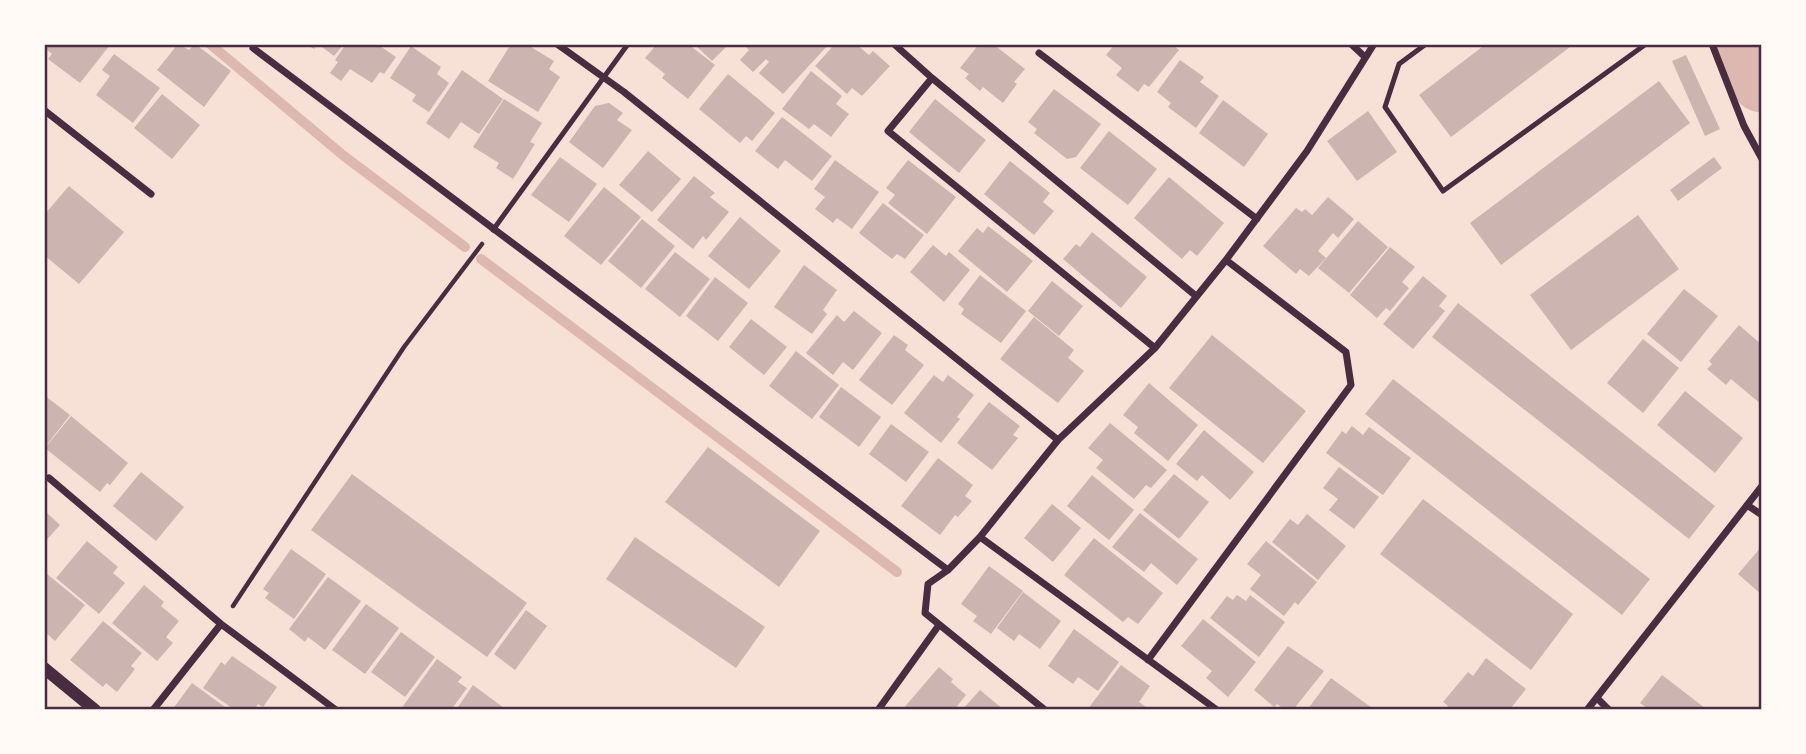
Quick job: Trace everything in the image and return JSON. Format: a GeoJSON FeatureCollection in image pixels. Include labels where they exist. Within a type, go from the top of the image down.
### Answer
{"type":"FeatureCollection","features":[{"type":"Feature","properties":{"kind":"street"},"geometry":{"type":"LineString","coordinates":[[557,44],[604,78],[1058,440]]}},
{"type":"Feature","properties":{"kind":"street"},"geometry":{"type":"LineString","coordinates":[[894,44],[1196,296]]}},
{"type":"Feature","properties":{"kind":"street"},"geometry":{"type":"LineString","coordinates":[[1351,44],[1365,57]]}},
{"type":"Feature","properties":{"kind":"street"},"geometry":{"type":"LineString","coordinates":[[1045,710],[925,613],[928,584],[948,570],[980,537],[1058,440],[1155,348],[1226,260],[1307,151],[1374,44]]}},
{"type":"Feature","properties":{"kind":"street"},"geometry":{"type":"LineString","coordinates":[[1712,44],[1744,126],[1762,159]]}},
{"type":"Feature","properties":{"kind":"street"},"geometry":{"type":"LineString","coordinates":[[253,45],[493,230],[948,570]]}},
{"type":"Feature","properties":{"kind":"street"},"geometry":{"type":"LineString","coordinates":[[1039,53],[1257,219]]}},
{"type":"Feature","properties":{"kind":"street"},"geometry":{"type":"LineString","coordinates":[[932,78],[888,131],[1155,348]]}},
{"type":"Feature","properties":{"kind":"street"},"geometry":{"type":"LineString","coordinates":[[44,110],[151,194]]}},
{"type":"Feature","properties":{"kind":"street"},"geometry":{"type":"LineString","coordinates":[[1148,660],[1351,385],[1346,352],[1226,260]]}},
{"type":"Feature","properties":{"kind":"street"},"geometry":{"type":"LineString","coordinates":[[49,478],[221,624],[336,710]]}},
{"type":"Feature","properties":{"kind":"street"},"geometry":{"type":"LineString","coordinates":[[1587,710],[1762,486]]}},
{"type":"Feature","properties":{"kind":"street"},"geometry":{"type":"LineString","coordinates":[[1747,505],[1762,515]]}},
{"type":"Feature","properties":{"kind":"street"},"geometry":{"type":"LineString","coordinates":[[980,537],[1217,710]]}},
{"type":"Feature","properties":{"kind":"street"},"geometry":{"type":"LineString","coordinates":[[153,710],[221,624]]}},
{"type":"Feature","properties":{"kind":"street"},"geometry":{"type":"LineString","coordinates":[[878,710],[939,625]]}},
{"type":"Feature","properties":{"kind":"street"},"geometry":{"type":"LineString","coordinates":[[44,668],[95,710]]}},
{"type":"Feature","properties":{"kind":"street"},"geometry":{"type":"LineString","coordinates":[[1597,698],[1609,710]]}},
{"type":"Feature","properties":{"kind":"lane"},"geometry":{"type":"LineString","coordinates":[[493,230],[628,44]]}},
{"type":"Feature","properties":{"kind":"lane"},"geometry":{"type":"LineString","coordinates":[[1426,44],[1399,64],[1385,107],[1443,191],[1646,44]]}},
{"type":"Feature","properties":{"kind":"path"},"geometry":{"type":"LineString","coordinates":[[221,624],[404,346],[493,230]]}},
{"type":"Feature","properties":{"kind":"building"},"geometry":{"type":"Polygon","coordinates":[[[48,44],[110,45],[80,83],[48,59],[52,54],[45,48],[48,44]]]}},
{"type":"Feature","properties":{"kind":"building"},"geometry":{"type":"Polygon","coordinates":[[[178,44],[189,50],[195,44],[231,71],[204,107],[157,70],[178,44]]]}},
{"type":"Feature","properties":{"kind":"building"},"geometry":{"type":"Polygon","coordinates":[[[318,44],[344,44],[334,56],[318,44]]]}},
{"type":"Feature","properties":{"kind":"building"},"geometry":{"type":"Polygon","coordinates":[[[346,44],[377,44],[396,57],[384,74],[380,72],[372,83],[350,69],[341,81],[330,73],[346,44]]]}},
{"type":"Feature","properties":{"kind":"building"},"geometry":{"type":"Polygon","coordinates":[[[511,44],[526,44],[554,61],[549,69],[560,77],[538,112],[488,81],[511,44]]]}},
{"type":"Feature","properties":{"kind":"building"},"geometry":{"type":"Polygon","coordinates":[[[657,44],[688,44],[715,65],[688,99],[662,78],[665,74],[645,58],[657,44]]]}},
{"type":"Feature","properties":{"kind":"building"},"geometry":{"type":"Polygon","coordinates":[[[694,44],[729,44],[712,61],[694,44]]]}},
{"type":"Feature","properties":{"kind":"building"},"geometry":{"type":"Polygon","coordinates":[[[742,44],[829,44],[783,94],[759,73],[769,62],[766,59],[753,72],[740,60],[749,50],[742,44]]]}},
{"type":"Feature","properties":{"kind":"building"},"geometry":{"type":"Polygon","coordinates":[[[835,44],[856,44],[869,55],[873,51],[890,66],[862,96],[852,88],[847,94],[815,66],[835,44]]]}},
{"type":"Feature","properties":{"kind":"building"},"geometry":{"type":"Polygon","coordinates":[[[979,44],[993,44],[1025,69],[1014,82],[1017,84],[1003,103],[983,87],[980,91],[965,78],[969,74],[960,68],[979,44]]]}},
{"type":"Feature","properties":{"kind":"building"},"geometry":{"type":"Polygon","coordinates":[[[1115,44],[1172,44],[1179,50],[1149,87],[1144,84],[1138,92],[1116,75],[1122,68],[1106,55],[1115,44]]]}},
{"type":"Feature","properties":{"kind":"building"},"geometry":{"type":"Polygon","coordinates":[[[1486,44],[1574,44],[1451,137],[1419,95],[1486,44]]]}},
{"type":"Feature","properties":{"kind":"building"},"geometry":{"type":"Polygon","coordinates":[[[411,46],[441,67],[437,74],[449,83],[429,112],[412,101],[416,95],[390,78],[411,46]]]}},
{"type":"Feature","properties":{"kind":"building"},"geometry":{"type":"Polygon","coordinates":[[[114,54],[160,88],[133,123],[96,95],[110,76],[102,70],[114,54]]]}},
{"type":"Feature","properties":{"kind":"building"},"geometry":{"type":"Polygon","coordinates":[[[1686,55],[1720,129],[1705,136],[1672,61],[1686,55]]]}},
{"type":"Feature","properties":{"kind":"building"},"geometry":{"type":"Polygon","coordinates":[[[1180,60],[1204,77],[1200,82],[1219,96],[1196,128],[1168,107],[1171,103],[1157,92],[1180,60]]]}},
{"type":"Feature","properties":{"kind":"building"},"geometry":{"type":"Polygon","coordinates":[[[462,70],[503,99],[479,134],[461,122],[449,139],[426,123],[462,70]]]}},
{"type":"Feature","properties":{"kind":"building"},"geometry":{"type":"Polygon","coordinates":[[[811,71],[842,96],[836,104],[849,114],[831,137],[814,124],[809,129],[782,109],[811,71]]]}},
{"type":"Feature","properties":{"kind":"building"},"geometry":{"type":"Polygon","coordinates":[[[728,74],[775,113],[752,141],[746,136],[740,143],[699,109],[728,74]]]}},
{"type":"Feature","properties":{"kind":"building"},"geometry":{"type":"Polygon","coordinates":[[[1659,81],[1690,123],[1501,265],[1470,223],[1659,81]]]}},
{"type":"Feature","properties":{"kind":"building"},"geometry":{"type":"Polygon","coordinates":[[[1054,89],[1101,124],[1076,157],[1067,159],[1034,133],[1037,129],[1028,122],[1054,89]]]}},
{"type":"Feature","properties":{"kind":"building"},"geometry":{"type":"Polygon","coordinates":[[[162,94],[200,125],[172,159],[134,128],[162,94]]]}},
{"type":"Feature","properties":{"kind":"building"},"geometry":{"type":"Polygon","coordinates":[[[504,99],[542,123],[530,142],[535,144],[513,179],[496,168],[499,163],[473,147],[504,99]]]}},
{"type":"Feature","properties":{"kind":"building"},"geometry":{"type":"Polygon","coordinates":[[[935,99],[986,140],[959,173],[909,132],[935,99]]]}},
{"type":"Feature","properties":{"kind":"building"},"geometry":{"type":"Polygon","coordinates":[[[1223,100],[1268,134],[1244,167],[1199,133],[1223,100]]]}},
{"type":"Feature","properties":{"kind":"building"},"geometry":{"type":"Polygon","coordinates":[[[609,103],[623,113],[617,120],[632,130],[603,168],[569,142],[595,106],[609,103]]]}},
{"type":"Feature","properties":{"kind":"building"},"geometry":{"type":"Polygon","coordinates":[[[1368,111],[1397,152],[1357,181],[1327,141],[1368,111]]]}},
{"type":"Feature","properties":{"kind":"building"},"geometry":{"type":"Polygon","coordinates":[[[782,117],[832,156],[812,181],[785,160],[778,169],[755,151],[782,117]]]}},
{"type":"Feature","properties":{"kind":"building"},"geometry":{"type":"Polygon","coordinates":[[[1109,131],[1157,169],[1128,205],[1080,168],[1109,131]]]}},
{"type":"Feature","properties":{"kind":"building"},"geometry":{"type":"Polygon","coordinates":[[[648,151],[681,179],[652,212],[619,185],[648,151]]]}},
{"type":"Feature","properties":{"kind":"building"},"geometry":{"type":"Polygon","coordinates":[[[560,157],[597,184],[569,222],[531,195],[560,157]]]}},
{"type":"Feature","properties":{"kind":"building"},"geometry":{"type":"Polygon","coordinates":[[[1714,157],[1722,168],[1678,201],[1670,190],[1714,157]]]}},
{"type":"Feature","properties":{"kind":"building"},"geometry":{"type":"Polygon","coordinates":[[[835,160],[879,192],[852,229],[837,218],[833,223],[815,209],[825,197],[814,189],[835,160]]]}},
{"type":"Feature","properties":{"kind":"building"},"geometry":{"type":"Polygon","coordinates":[[[908,160],[956,197],[927,234],[888,203],[895,195],[886,188],[908,160]]]}},
{"type":"Feature","properties":{"kind":"building"},"geometry":{"type":"Polygon","coordinates":[[[1010,161],[1050,193],[1043,202],[1054,211],[1034,235],[984,194],[1010,161]]]}},
{"type":"Feature","properties":{"kind":"building"},"geometry":{"type":"Polygon","coordinates":[[[694,176],[715,193],[710,197],[729,212],[706,240],[703,236],[693,249],[657,220],[694,176]]]}},
{"type":"Feature","properties":{"kind":"building"},"geometry":{"type":"Polygon","coordinates":[[[1169,177],[1224,223],[1197,256],[1190,250],[1182,259],[1134,218],[1169,177]]]}},
{"type":"Feature","properties":{"kind":"building"},"geometry":{"type":"Polygon","coordinates":[[[69,186],[124,232],[79,284],[44,255],[44,215],[69,186]]]}},
{"type":"Feature","properties":{"kind":"building"},"geometry":{"type":"Polygon","coordinates":[[[604,187],[641,217],[601,265],[564,236],[604,187]]]}},
{"type":"Feature","properties":{"kind":"building"},"geometry":{"type":"Polygon","coordinates":[[[1328,197],[1354,219],[1338,238],[1333,233],[1318,251],[1326,258],[1309,276],[1300,269],[1296,274],[1263,246],[1296,208],[1302,212],[1305,209],[1312,215],[1328,197]]]}},
{"type":"Feature","properties":{"kind":"building"},"geometry":{"type":"Polygon","coordinates":[[[883,203],[924,235],[905,259],[897,254],[892,259],[859,233],[883,203]]]}},
{"type":"Feature","properties":{"kind":"building"},"geometry":{"type":"Polygon","coordinates":[[[1638,215],[1679,269],[1571,350],[1530,295],[1638,215]]]}},
{"type":"Feature","properties":{"kind":"building"},"geometry":{"type":"Polygon","coordinates":[[[740,217],[781,251],[749,289],[708,256],[740,217]]]}},
{"type":"Feature","properties":{"kind":"building"},"geometry":{"type":"Polygon","coordinates":[[[642,219],[675,246],[641,288],[608,261],[642,219]]]}},
{"type":"Feature","properties":{"kind":"building"},"geometry":{"type":"Polygon","coordinates":[[[1358,221],[1388,247],[1349,293],[1318,268],[1358,221]]]}},
{"type":"Feature","properties":{"kind":"building"},"geometry":{"type":"Polygon","coordinates":[[[988,226],[1033,261],[1007,292],[958,251],[977,228],[983,233],[988,226]]]}},
{"type":"Feature","properties":{"kind":"building"},"geometry":{"type":"Polygon","coordinates":[[[1092,232],[1147,277],[1121,308],[1063,259],[1076,244],[1080,247],[1092,232]]]}},
{"type":"Feature","properties":{"kind":"building"},"geometry":{"type":"Polygon","coordinates":[[[933,245],[946,256],[949,252],[970,270],[944,302],[910,272],[933,245]]]}},
{"type":"Feature","properties":{"kind":"building"},"geometry":{"type":"Polygon","coordinates":[[[1390,247],[1415,267],[1402,282],[1409,288],[1390,311],[1386,308],[1377,318],[1350,295],[1390,247]]]}},
{"type":"Feature","properties":{"kind":"building"},"geometry":{"type":"Polygon","coordinates":[[[675,252],[710,279],[680,317],[645,289],[675,252]]]}},
{"type":"Feature","properties":{"kind":"building"},"geometry":{"type":"Polygon","coordinates":[[[804,265],[837,290],[823,310],[827,314],[812,334],[774,307],[804,265]]]}},
{"type":"Feature","properties":{"kind":"building"},"geometry":{"type":"Polygon","coordinates":[[[980,275],[1026,311],[1001,343],[961,314],[964,309],[958,304],[980,275]]]}},
{"type":"Feature","properties":{"kind":"building"},"geometry":{"type":"Polygon","coordinates":[[[1423,276],[1447,296],[1439,306],[1445,311],[1413,349],[1383,324],[1423,276]]]}},
{"type":"Feature","properties":{"kind":"building"},"geometry":{"type":"Polygon","coordinates":[[[715,277],[748,303],[718,341],[686,316],[715,277]]]}},
{"type":"Feature","properties":{"kind":"building"},"geometry":{"type":"Polygon","coordinates":[[[1052,281],[1083,306],[1059,336],[1028,311],[1052,281]]]}},
{"type":"Feature","properties":{"kind":"building"},"geometry":{"type":"Polygon","coordinates":[[[1684,289],[1718,316],[1681,362],[1647,334],[1684,289]]]}},
{"type":"Feature","properties":{"kind":"building"},"geometry":{"type":"Polygon","coordinates":[[[1458,303],[1715,506],[1689,539],[1432,337],[1458,303]]]}},
{"type":"Feature","properties":{"kind":"building"},"geometry":{"type":"Polygon","coordinates":[[[854,311],[882,333],[853,370],[843,362],[833,375],[806,353],[837,315],[844,322],[854,311]]]}},
{"type":"Feature","properties":{"kind":"building"},"geometry":{"type":"Polygon","coordinates":[[[1034,317],[1074,350],[1068,358],[1084,371],[1058,403],[1000,359],[1034,317]]]}},
{"type":"Feature","properties":{"kind":"building"},"geometry":{"type":"Polygon","coordinates":[[[751,319],[787,347],[764,375],[729,347],[751,319]]]}},
{"type":"Feature","properties":{"kind":"building"},"geometry":{"type":"Polygon","coordinates":[[[1739,325],[1762,345],[1762,405],[1731,379],[1726,385],[1707,369],[1712,364],[1709,361],[1739,325]]]}},
{"type":"Feature","properties":{"kind":"building"},"geometry":{"type":"Polygon","coordinates":[[[894,335],[908,345],[905,350],[924,365],[892,405],[859,380],[894,335]]]}},
{"type":"Feature","properties":{"kind":"building"},"geometry":{"type":"Polygon","coordinates":[[[1212,335],[1306,411],[1263,463],[1169,388],[1212,335]]]}},
{"type":"Feature","properties":{"kind":"building"},"geometry":{"type":"Polygon","coordinates":[[[1643,339],[1679,368],[1643,413],[1607,383],[1643,339]]]}},
{"type":"Feature","properties":{"kind":"building"},"geometry":{"type":"Polygon","coordinates":[[[796,351],[839,385],[812,419],[769,386],[796,351]]]}},
{"type":"Feature","properties":{"kind":"building"},"geometry":{"type":"Polygon","coordinates":[[[934,375],[943,382],[948,375],[974,395],[941,443],[904,413],[934,375]]]}},
{"type":"Feature","properties":{"kind":"building"},"geometry":{"type":"Polygon","coordinates":[[[1393,379],[1650,579],[1622,615],[1365,414],[1393,379]]]}},
{"type":"Feature","properties":{"kind":"building"},"geometry":{"type":"Polygon","coordinates":[[[1149,383],[1198,425],[1168,461],[1134,433],[1138,427],[1123,415],[1149,383]]]}},
{"type":"Feature","properties":{"kind":"building"},"geometry":{"type":"Polygon","coordinates":[[[841,387],[881,417],[859,447],[819,417],[841,387]]]}},
{"type":"Feature","properties":{"kind":"building"},"geometry":{"type":"Polygon","coordinates":[[[1685,391],[1743,438],[1715,473],[1657,425],[1685,391]]]}},
{"type":"Feature","properties":{"kind":"building"},"geometry":{"type":"Polygon","coordinates":[[[44,395],[70,415],[46,446],[44,445],[44,395]]]}},
{"type":"Feature","properties":{"kind":"building"},"geometry":{"type":"Polygon","coordinates":[[[989,402],[1020,426],[1013,435],[1018,438],[992,470],[957,443],[989,402]]]}},
{"type":"Feature","properties":{"kind":"building"},"geometry":{"type":"Polygon","coordinates":[[[71,416],[128,463],[110,485],[107,483],[100,492],[45,448],[71,416]]]}},
{"type":"Feature","properties":{"kind":"building"},"geometry":{"type":"Polygon","coordinates":[[[1110,423],[1167,470],[1151,488],[1146,485],[1134,499],[1096,468],[1103,460],[1088,448],[1110,423]]]}},
{"type":"Feature","properties":{"kind":"building"},"geometry":{"type":"Polygon","coordinates":[[[891,424],[929,452],[906,482],[869,454],[891,424]]]}},
{"type":"Feature","properties":{"kind":"building"},"geometry":{"type":"Polygon","coordinates":[[[1352,426],[1363,435],[1369,427],[1411,458],[1383,495],[1326,453],[1342,431],[1346,434],[1352,426]]]}},
{"type":"Feature","properties":{"kind":"building"},"geometry":{"type":"Polygon","coordinates":[[[1204,430],[1254,472],[1230,500],[1202,475],[1197,481],[1176,464],[1204,430]]]}},
{"type":"Feature","properties":{"kind":"building"},"geometry":{"type":"Polygon","coordinates":[[[708,447],[820,531],[779,587],[665,502],[708,447]]]}},
{"type":"Feature","properties":{"kind":"building"},"geometry":{"type":"Polygon","coordinates":[[[938,458],[973,485],[965,496],[972,501],[958,517],[955,515],[940,535],[901,506],[938,458]]]}},
{"type":"Feature","properties":{"kind":"building"},"geometry":{"type":"Polygon","coordinates":[[[1339,467],[1379,497],[1354,529],[1329,510],[1338,499],[1323,488],[1339,467]]]}},
{"type":"Feature","properties":{"kind":"building"},"geometry":{"type":"Polygon","coordinates":[[[141,472],[184,507],[156,541],[113,506],[141,472]]]}},
{"type":"Feature","properties":{"kind":"building"},"geometry":{"type":"Polygon","coordinates":[[[352,474],[527,603],[487,657],[311,530],[352,474]]]}},
{"type":"Feature","properties":{"kind":"building"},"geometry":{"type":"Polygon","coordinates":[[[1174,474],[1209,502],[1179,539],[1143,510],[1174,474]]]}},
{"type":"Feature","properties":{"kind":"building"},"geometry":{"type":"Polygon","coordinates":[[[1092,475],[1134,510],[1109,540],[1067,506],[1092,475]]]}},
{"type":"Feature","properties":{"kind":"building"},"geometry":{"type":"Polygon","coordinates":[[[1423,499],[1573,614],[1531,670],[1380,554],[1423,499]]]}},
{"type":"Feature","properties":{"kind":"building"},"geometry":{"type":"Polygon","coordinates":[[[1052,504],[1081,528],[1053,562],[1024,538],[1052,504]]]}},
{"type":"Feature","properties":{"kind":"building"},"geometry":{"type":"Polygon","coordinates":[[[44,510],[60,525],[44,543],[44,510]]]}},
{"type":"Feature","properties":{"kind":"building"},"geometry":{"type":"Polygon","coordinates":[[[1140,513],[1198,559],[1177,585],[1151,563],[1144,572],[1112,547],[1140,513]]]}},
{"type":"Feature","properties":{"kind":"building"},"geometry":{"type":"Polygon","coordinates":[[[1307,514],[1346,546],[1318,580],[1272,542],[1290,519],[1298,525],[1307,514]]]}},
{"type":"Feature","properties":{"kind":"building"},"geometry":{"type":"Polygon","coordinates":[[[635,537],[765,627],[736,668],[606,579],[635,537]]]}},
{"type":"Feature","properties":{"kind":"building"},"geometry":{"type":"Polygon","coordinates":[[[1094,538],[1163,593],[1138,624],[1128,617],[1123,622],[1064,575],[1094,538]]]}},
{"type":"Feature","properties":{"kind":"building"},"geometry":{"type":"Polygon","coordinates":[[[87,541],[118,567],[113,573],[125,583],[99,614],[56,578],[87,541]]]}},
{"type":"Feature","properties":{"kind":"building"},"geometry":{"type":"Polygon","coordinates":[[[1266,541],[1317,582],[1298,605],[1295,602],[1284,616],[1250,589],[1261,575],[1247,564],[1266,541]]]}},
{"type":"Feature","properties":{"kind":"building"},"geometry":{"type":"Polygon","coordinates":[[[1762,546],[1762,595],[1738,574],[1762,546]]]}},
{"type":"Feature","properties":{"kind":"building"},"geometry":{"type":"Polygon","coordinates":[[[291,549],[326,574],[294,619],[265,598],[269,593],[263,589],[291,549]]]}},
{"type":"Feature","properties":{"kind":"building"},"geometry":{"type":"Polygon","coordinates":[[[989,566],[1023,591],[991,634],[973,621],[977,616],[961,604],[989,566]]]}},
{"type":"Feature","properties":{"kind":"building"},"geometry":{"type":"Polygon","coordinates":[[[47,574],[85,605],[55,641],[44,631],[44,577],[47,574]]]}},
{"type":"Feature","properties":{"kind":"building"},"geometry":{"type":"Polygon","coordinates":[[[328,577],[361,601],[325,650],[308,637],[305,642],[289,629],[328,577]]]}},
{"type":"Feature","properties":{"kind":"building"},"geometry":{"type":"Polygon","coordinates":[[[144,585],[164,602],[161,606],[179,621],[166,637],[173,643],[157,661],[112,623],[144,585]]]}},
{"type":"Feature","properties":{"kind":"building"},"geometry":{"type":"Polygon","coordinates":[[[1023,592],[1061,621],[1040,649],[1019,634],[1014,641],[997,628],[1023,592]]]}},
{"type":"Feature","properties":{"kind":"building"},"geometry":{"type":"Polygon","coordinates":[[[1237,595],[1246,601],[1250,595],[1285,622],[1259,657],[1210,618],[1227,596],[1233,600],[1237,595]]]}},
{"type":"Feature","properties":{"kind":"building"},"geometry":{"type":"Polygon","coordinates":[[[366,604],[399,628],[365,674],[332,650],[366,604]]]}},
{"type":"Feature","properties":{"kind":"building"},"geometry":{"type":"Polygon","coordinates":[[[526,610],[547,626],[515,670],[494,654],[526,610]]]}},
{"type":"Feature","properties":{"kind":"building"},"geometry":{"type":"Polygon","coordinates":[[[1203,619],[1256,662],[1228,697],[1206,678],[1212,671],[1181,646],[1203,619]]]}},
{"type":"Feature","properties":{"kind":"building"},"geometry":{"type":"Polygon","coordinates":[[[103,621],[142,653],[131,666],[135,669],[117,692],[106,683],[103,687],[70,660],[103,621]]]}},
{"type":"Feature","properties":{"kind":"building"},"geometry":{"type":"Polygon","coordinates":[[[1074,629],[1119,662],[1098,691],[1078,677],[1073,684],[1048,666],[1074,629]]]}},
{"type":"Feature","properties":{"kind":"building"},"geometry":{"type":"Polygon","coordinates":[[[401,632],[435,657],[405,697],[371,672],[401,632]]]}},
{"type":"Feature","properties":{"kind":"building"},"geometry":{"type":"Polygon","coordinates":[[[1288,646],[1324,671],[1293,710],[1285,710],[1277,704],[1274,707],[1254,690],[1288,646]]]}},
{"type":"Feature","properties":{"kind":"building"},"geometry":{"type":"Polygon","coordinates":[[[232,656],[277,687],[263,707],[258,704],[254,710],[235,710],[203,688],[221,662],[225,665],[232,656]]]}},
{"type":"Feature","properties":{"kind":"building"},"geometry":{"type":"Polygon","coordinates":[[[1486,658],[1526,689],[1511,708],[1513,710],[1444,710],[1448,706],[1443,702],[1468,672],[1473,676],[1486,658]]]}},
{"type":"Feature","properties":{"kind":"building"},"geometry":{"type":"Polygon","coordinates":[[[437,659],[462,677],[458,682],[467,688],[451,710],[408,710],[403,706],[437,659]]]}},
{"type":"Feature","properties":{"kind":"building"},"geometry":{"type":"Polygon","coordinates":[[[1121,665],[1150,686],[1139,702],[1150,710],[1087,710],[1121,665]]]}},
{"type":"Feature","properties":{"kind":"building"},"geometry":{"type":"Polygon","coordinates":[[[939,667],[966,695],[954,710],[902,710],[939,667]]]}},
{"type":"Feature","properties":{"kind":"building"},"geometry":{"type":"Polygon","coordinates":[[[1662,675],[1705,708],[1650,710],[1640,703],[1662,675]]]}},
{"type":"Feature","properties":{"kind":"building"},"geometry":{"type":"Polygon","coordinates":[[[1331,678],[1372,708],[1307,710],[1331,678]]]}},
{"type":"Feature","properties":{"kind":"building"},"geometry":{"type":"Polygon","coordinates":[[[192,683],[229,710],[172,710],[192,683]]]}},
{"type":"Feature","properties":{"kind":"building"},"geometry":{"type":"Polygon","coordinates":[[[473,685],[504,708],[503,710],[456,710],[473,685]]]}},
{"type":"Feature","properties":{"kind":"building"},"geometry":{"type":"Polygon","coordinates":[[[980,690],[1004,710],[962,710],[980,690]]]}},
{"type":"Feature","properties":{"kind":"waterway"},"geometry":{"type":"LineString","coordinates":[[210,44],[344,156],[465,247]]}},
{"type":"Feature","properties":{"kind":"waterway"},"geometry":{"type":"LineString","coordinates":[[1744,44],[1762,81]]}},
{"type":"Feature","properties":{"kind":"waterway"},"geometry":{"type":"LineString","coordinates":[[481,259],[897,572]]}}]}
